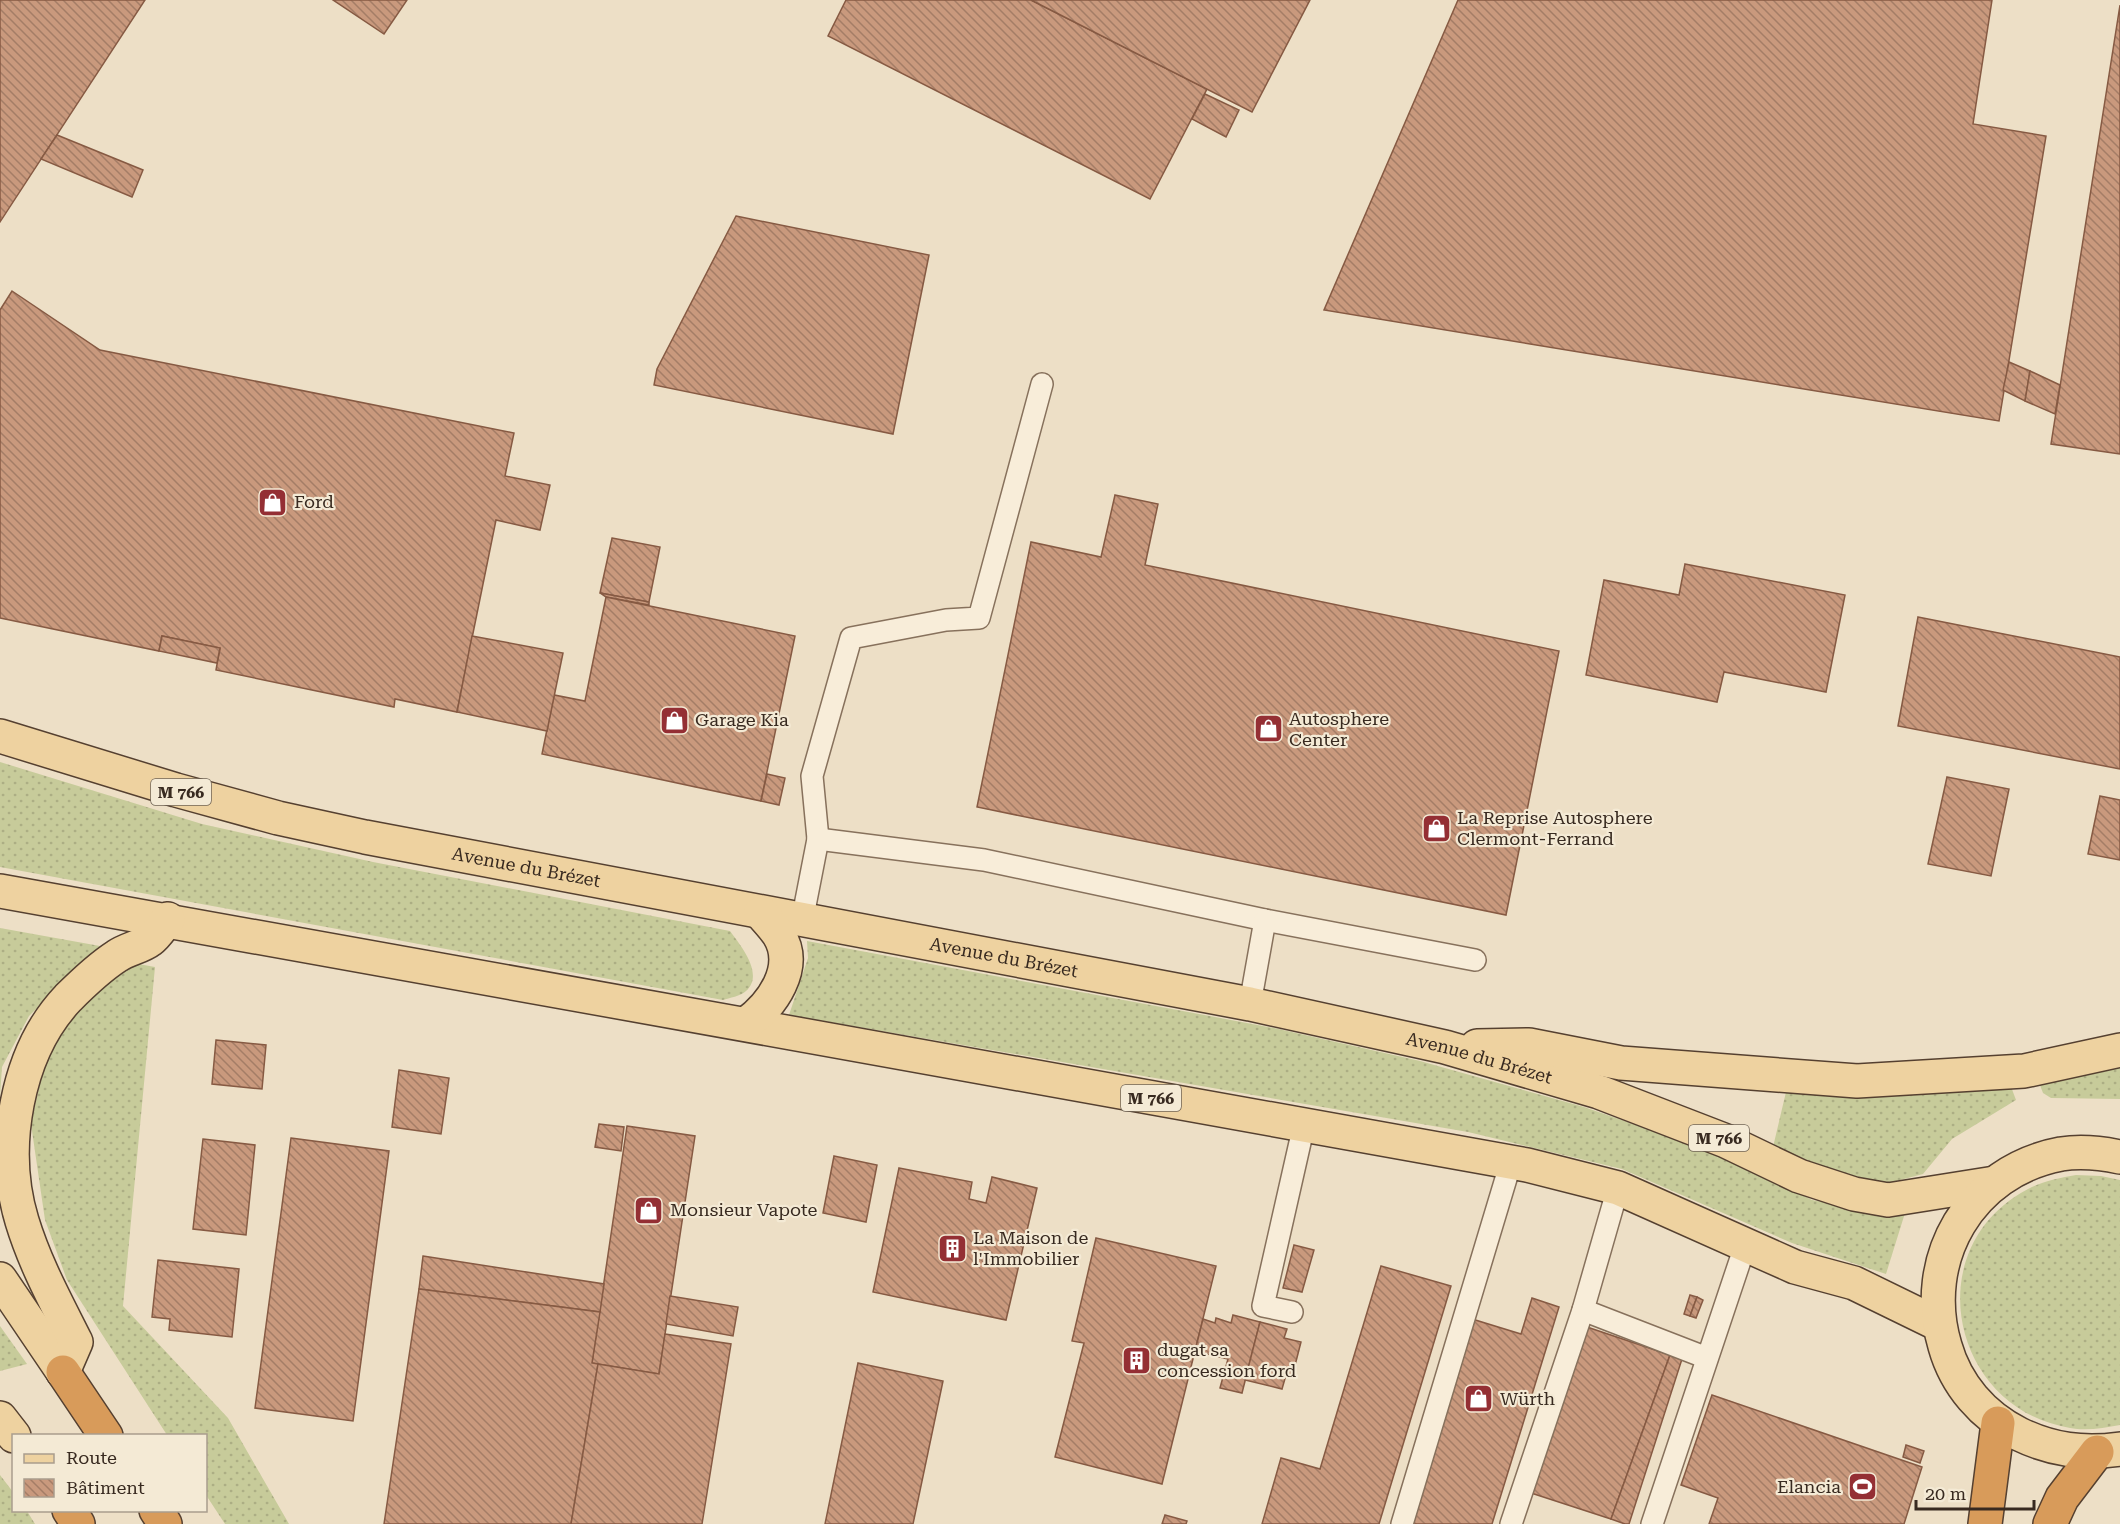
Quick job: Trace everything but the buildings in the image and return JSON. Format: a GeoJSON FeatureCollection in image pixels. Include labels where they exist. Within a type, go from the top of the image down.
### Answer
{"type":"FeatureCollection","features":[{"type":"Feature","properties":{"kind":"highway"},"geometry":{"type":"LineString","coordinates":[[63,1372],[105,1434]]}},
{"type":"Feature","properties":{"kind":"highway"},"geometry":{"type":"LineString","coordinates":[[1985,1524],[1998,1423]]}},
{"type":"Feature","properties":{"kind":"highway"},"geometry":{"type":"LineString","coordinates":[[2050,1524],[2062,1498],[2109,1450]]}},
{"type":"Feature","properties":{"kind":"main road","name":"Avenue du Brézet"},"geometry":{"type":"LineString","coordinates":[[1,737],[278,818],[802,921],[1250,1004],[1445,1047],[1599,1092],[1726,1141],[1799,1176],[1854,1194],[1888,1200],[1995,1183]]}},
{"type":"Feature","properties":{"kind":"main road","name":"M 766"},"geometry":{"type":"LineString","coordinates":[[0,891],[168,919],[1511,1162],[1618,1188],[1795,1267],[1854,1283],[1938,1324]]}},
{"type":"Feature","properties":{"kind":"main road"},"geometry":{"type":"LineString","coordinates":[[746,1024],[763,1012],[776,995],[786,956],[780,937],[761,913]]}},
{"type":"Feature","properties":{"kind":"main road"},"geometry":{"type":"LineString","coordinates":[[63,1372],[76,1342],[40,1270],[21,1218],[14,1168],[14,1127],[19,1086],[32,1052],[51,1018],[68,998],[118,955],[150,940],[168,919]]}},
{"type":"Feature","properties":{"kind":"main road"},"geometry":{"type":"LineString","coordinates":[[1445,1047],[1529,1045],[1621,1063],[1857,1082],[2024,1071],[2120,1050]]}},
{"type":"Feature","properties":{"kind":"main road"},"geometry":{"type":"LineString","coordinates":[[2109,1450],[2045,1447],[1998,1423],[1970,1396],[1949,1362],[1938,1324],[1937,1292],[1942,1261],[1950,1241],[1972,1204],[1995,1183],[2025,1165],[2061,1154],[2093,1152],[2120,1157]]}},
{"type":"Feature","properties":{"kind":"main road"},"geometry":{"type":"LineString","coordinates":[[0,1279],[63,1372]]}},
{"type":"Feature","properties":{"kind":"main road"},"geometry":{"type":"LineString","coordinates":[[0,1418],[12,1434]]}},
{"type":"Feature","properties":{"kind":"lane"},"geometry":{"type":"LineString","coordinates":[[802,921],[818,839],[812,776],[851,638],[946,620],[979,618],[1042,384]]}},
{"type":"Feature","properties":{"kind":"lane"},"geometry":{"type":"LineString","coordinates":[[818,839],[984,860],[1265,920],[1475,960]]}},
{"type":"Feature","properties":{"kind":"lane"},"geometry":{"type":"LineString","coordinates":[[1250,1004],[1265,920]]}},
{"type":"Feature","properties":{"kind":"lane"},"geometry":{"type":"LineString","coordinates":[[1292,1312],[1263,1306],[1304,1125]]}},
{"type":"Feature","properties":{"kind":"lane"},"geometry":{"type":"LineString","coordinates":[[1402,1524],[1511,1162]]}},
{"type":"Feature","properties":{"kind":"lane"},"geometry":{"type":"LineString","coordinates":[[1511,1524],[1583,1310],[1618,1188]]}},
{"type":"Feature","properties":{"kind":"lane"},"geometry":{"type":"LineString","coordinates":[[1652,1524],[1745,1246]]}},
{"type":"Feature","properties":{"kind":"lane"},"geometry":{"type":"LineString","coordinates":[[1583,1310],[1707,1358]]}},
{"type":"Feature","properties":{"kind":"green space"},"geometry":{"type":"Polygon","coordinates":[[[0,762],[202,824],[373,862],[730,931],[749,960],[753,976],[751,984],[744,993],[723,1000],[0,867],[0,762]]]}},
{"type":"Feature","properties":{"kind":"green space"},"geometry":{"type":"Polygon","coordinates":[[[0,928],[100,946],[29,1016],[2,1067],[0,1096],[0,928]]]}},
{"type":"Feature","properties":{"kind":"green space"},"geometry":{"type":"Polygon","coordinates":[[[807,941],[1274,1028],[1420,1061],[1584,1107],[1729,1157],[1812,1200],[1873,1212],[1905,1213],[1886,1274],[1792,1243],[1622,1169],[1468,1132],[789,1015],[808,958],[807,941]]]}},
{"type":"Feature","properties":{"kind":"green space"},"geometry":{"type":"Polygon","coordinates":[[[133,963],[155,967],[123,1306],[228,1418],[289,1524],[225,1524],[207,1497],[207,1434],[166,1434],[67,1280],[45,1220],[31,1124],[43,1070],[64,1023],[104,980],[133,963]]]}},
{"type":"Feature","properties":{"kind":"green space"},"geometry":{"type":"Polygon","coordinates":[[[2120,1062],[2120,1099],[2051,1098],[2043,1093],[2038,1080],[2120,1062]]]}},
{"type":"Feature","properties":{"kind":"green space"},"geometry":{"type":"Polygon","coordinates":[[[2010,1084],[2016,1100],[1952,1139],[1923,1174],[1885,1184],[1847,1176],[1773,1147],[1786,1092],[1919,1093],[2010,1084]]]}},
{"type":"Feature","properties":{"kind":"green space"},"geometry":{"type":"Polygon","coordinates":[[[2076,1175],[2101,1176],[2120,1180],[2120,1425],[2089,1429],[2070,1428],[2029,1414],[1997,1390],[1975,1359],[1962,1323],[1961,1285],[1971,1248],[1993,1215],[2034,1186],[2076,1175]]]}},
{"type":"Feature","properties":{"kind":"green space"},"geometry":{"type":"Polygon","coordinates":[[[0,1326],[27,1364],[0,1371],[0,1326]]]}},
{"type":"Feature","properties":{"kind":"green space"},"geometry":{"type":"Polygon","coordinates":[[[0,1475],[12,1491],[12,1512],[28,1512],[35,1524],[0,1524],[0,1475]]]}},
{"type":"Feature","properties":{"kind":"place","name":"Ford"},"geometry":{"type":"Point","coordinates":[273,502]}},
{"type":"Feature","properties":{"kind":"place","name":"Garage Kia"},"geometry":{"type":"Point","coordinates":[674,720]}},
{"type":"Feature","properties":{"kind":"place","name":"Autosphere Center"},"geometry":{"type":"Point","coordinates":[1268,729]}},
{"type":"Feature","properties":{"kind":"place","name":"La Reprise Autosphere Clermont-Ferrand"},"geometry":{"type":"Point","coordinates":[1436,828]}},
{"type":"Feature","properties":{"kind":"place","name":"Monsieur Vapote"},"geometry":{"type":"Point","coordinates":[649,1210]}},
{"type":"Feature","properties":{"kind":"place","name":"La Maison de l'Immobilier"},"geometry":{"type":"Point","coordinates":[952,1248]}},
{"type":"Feature","properties":{"kind":"place","name":"dugat sa concession ford"},"geometry":{"type":"Point","coordinates":[1136,1360]}},
{"type":"Feature","properties":{"kind":"place","name":"Würth"},"geometry":{"type":"Point","coordinates":[1479,1399]}},
{"type":"Feature","properties":{"kind":"place","name":"Elancia"},"geometry":{"type":"Point","coordinates":[1862,1487]}}]}
